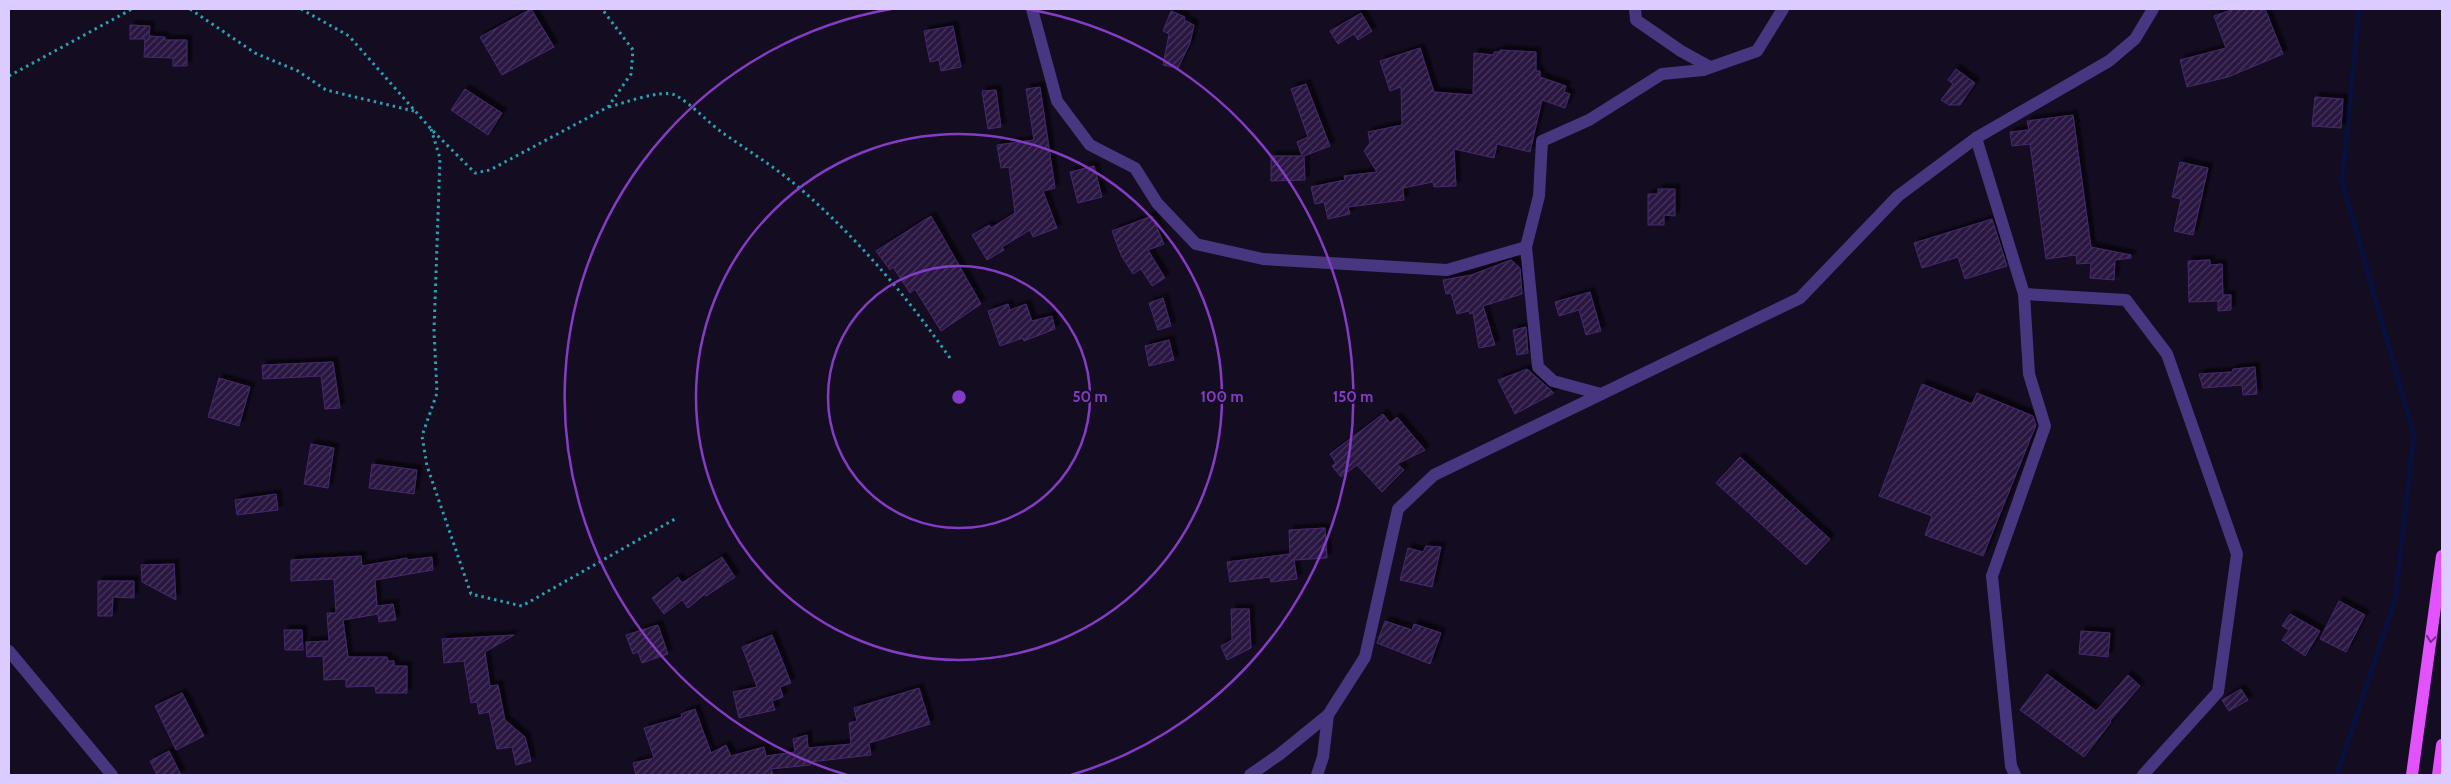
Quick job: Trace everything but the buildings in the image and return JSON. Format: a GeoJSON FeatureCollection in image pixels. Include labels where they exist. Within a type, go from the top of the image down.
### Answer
{"type":"FeatureCollection","features":[{"type":"Feature","properties":{"kind":"main road"},"geometry":{"type":"LineString","coordinates":[[2412,775],[2442,556]]}},
{"type":"Feature","properties":{"kind":"main road"},"geometry":{"type":"LineString","coordinates":[[2438,775],[2442,744]]}},
{"type":"Feature","properties":{"kind":"street"},"geometry":{"type":"LineString","coordinates":[[1032,9],[1057,101],[1090,145],[1135,168],[1157,203],[1196,244],[1263,259],[1447,270],[1526,247]]}},
{"type":"Feature","properties":{"kind":"street"},"geometry":{"type":"LineString","coordinates":[[1635,9],[1636,20],[1681,52],[1710,67]]}},
{"type":"Feature","properties":{"kind":"street"},"geometry":{"type":"LineString","coordinates":[[1601,394],[1553,380],[1538,367],[1526,247],[1539,196],[1542,140],[1589,120],[1662,74],[1710,67],[1757,51],[1783,9]]}},
{"type":"Feature","properties":{"kind":"street"},"geometry":{"type":"LineString","coordinates":[[1250,775],[1280,754],[1328,715],[1365,657],[1398,509],[1434,475],[1800,298],[1898,196],[1976,138],[2108,60],[2135,39],[2153,9]]}},
{"type":"Feature","properties":{"kind":"street"},"geometry":{"type":"LineString","coordinates":[[1976,138],[2024,294],[2029,374],[2045,426],[1992,576],[2011,766],[2015,775]]}},
{"type":"Feature","properties":{"kind":"street"},"geometry":{"type":"LineString","coordinates":[[2024,294],[2126,300],[2167,354],[2237,554],[2218,692],[2143,775]]}},
{"type":"Feature","properties":{"kind":"street"},"geometry":{"type":"LineString","coordinates":[[9,651],[112,775]]}},
{"type":"Feature","properties":{"kind":"street"},"geometry":{"type":"LineString","coordinates":[[1317,775],[1323,757],[1328,715]]}},
{"type":"Feature","properties":{"kind":"path"},"geometry":{"type":"LineString","coordinates":[[9,76],[132,9]]}},
{"type":"Feature","properties":{"kind":"path"},"geometry":{"type":"LineString","coordinates":[[190,9],[255,53],[298,71],[326,90],[416,112]]}},
{"type":"Feature","properties":{"kind":"path"},"geometry":{"type":"LineString","coordinates":[[301,9],[349,36],[431,129],[476,173],[490,170],[608,107],[661,93],[674,95],[722,133],[764,160],[802,190],[863,248],[923,320],[952,361]]}},
{"type":"Feature","properties":{"kind":"path"},"geometry":{"type":"LineString","coordinates":[[602,9],[633,50],[631,74],[608,107]]}},
{"type":"Feature","properties":{"kind":"path"},"geometry":{"type":"LineString","coordinates":[[431,129],[440,158],[434,331],[437,393],[422,436],[427,466],[471,594],[522,606],[675,519]]}},
{"type":"Feature","properties":{"kind":"waterway"},"geometry":{"type":"LineString","coordinates":[[2337,775],[2395,600],[2414,435],[2342,181],[2359,9]]}}]}
